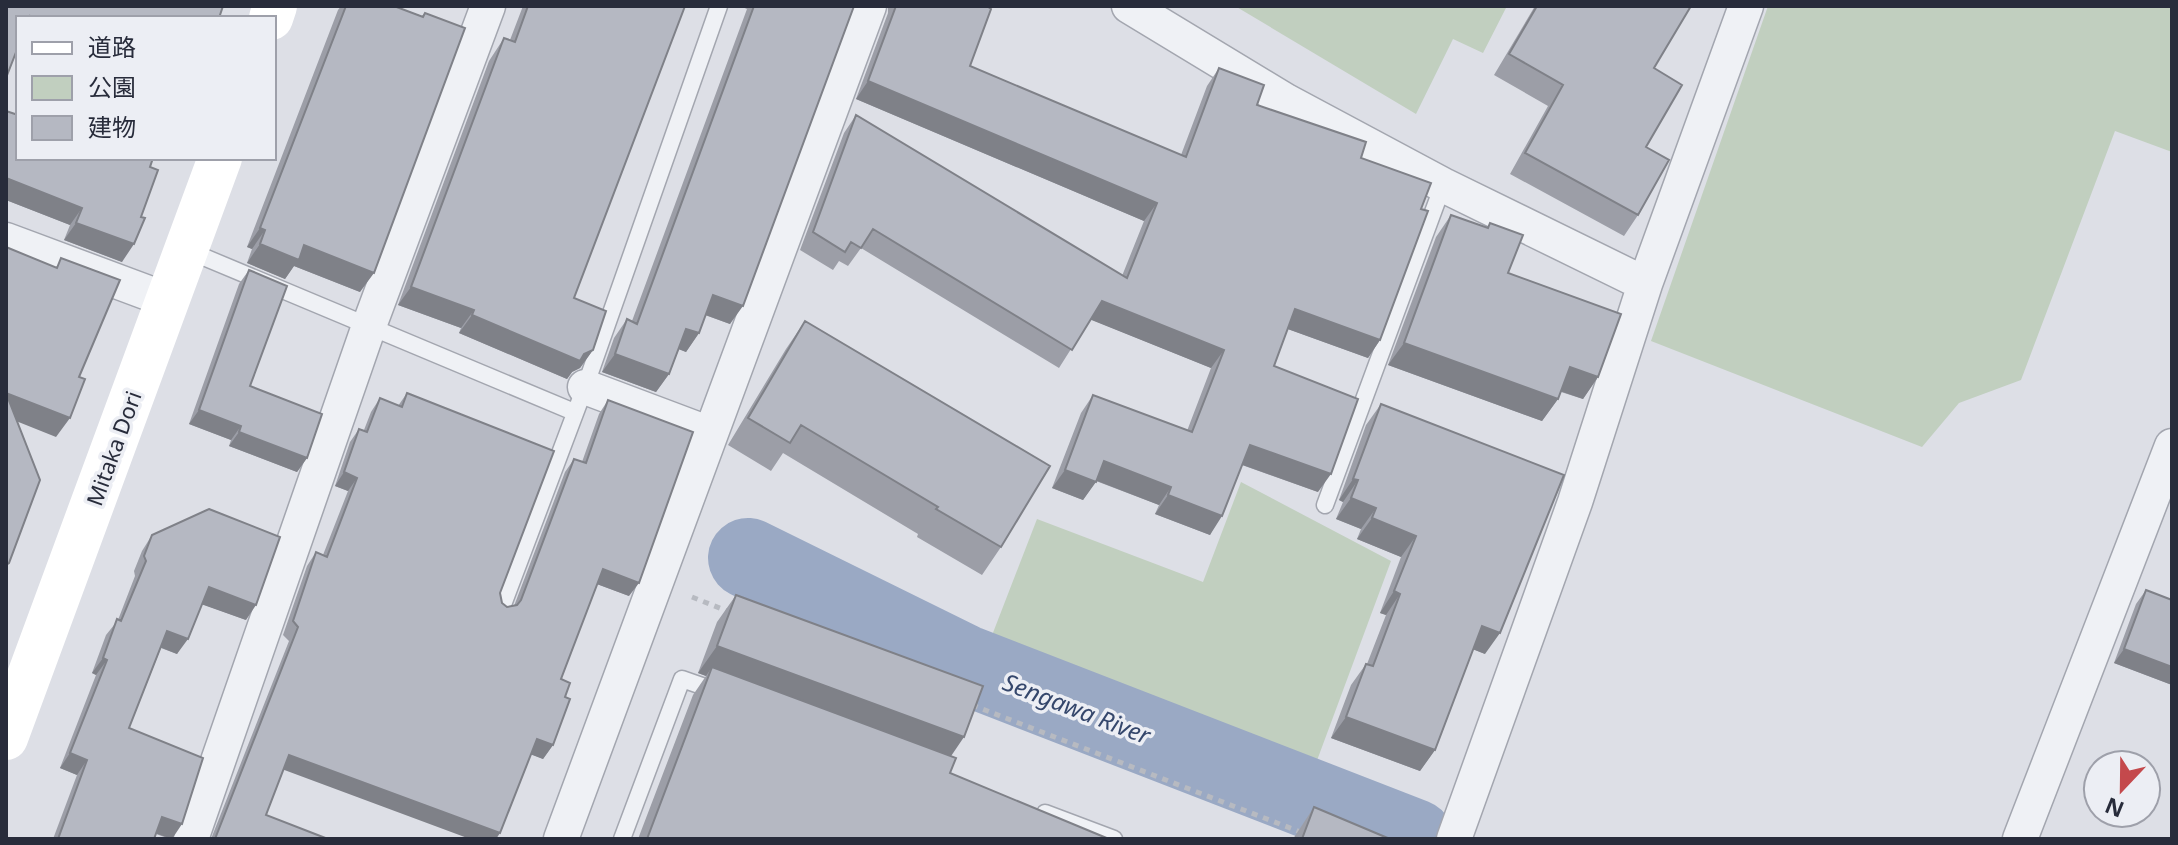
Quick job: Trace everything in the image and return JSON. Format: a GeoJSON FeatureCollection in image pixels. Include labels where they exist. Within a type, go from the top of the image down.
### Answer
{"type":"FeatureCollection","features":[{"type":"Feature","properties":{"kind":"main road","name":"Mitaka Dori"},"geometry":{"type":"LineString","coordinates":[[6,738],[219,160]]}},
{"type":"Feature","properties":{"kind":"street"},"geometry":{"type":"LineString","coordinates":[[191,839],[369,326],[488,6]]}},
{"type":"Feature","properties":{"kind":"street"},"geometry":{"type":"LineString","coordinates":[[561,839],[869,6]]}},
{"type":"Feature","properties":{"kind":"street"},"geometry":{"type":"LineString","coordinates":[[1129,6],[1286,101],[1443,185],[1645,284]]}},
{"type":"Feature","properties":{"kind":"street"},"geometry":{"type":"LineString","coordinates":[[1454,839],[1575,502],[1645,284],[1746,6]]}},
{"type":"Feature","properties":{"kind":"street"},"geometry":{"type":"LineString","coordinates":[[6,240],[167,300]]}},
{"type":"Feature","properties":{"kind":"street"},"geometry":{"type":"LineString","coordinates":[[580,399],[710,434]]}},
{"type":"Feature","properties":{"kind":"street"},"geometry":{"type":"LineString","coordinates":[[2020,839],[2172,446]]}},
{"type":"Feature","properties":{"kind":"lane"},"geometry":{"type":"LineString","coordinates":[[501,610],[580,399],[719,6]]}},
{"type":"Feature","properties":{"kind":"lane"},"geometry":{"type":"LineString","coordinates":[[1325,505],[1443,185]]}},
{"type":"Feature","properties":{"kind":"lane"},"geometry":{"type":"LineString","coordinates":[[186,249],[369,326],[580,399]]}},
{"type":"Feature","properties":{"kind":"lane"},"geometry":{"type":"LineString","coordinates":[[622,839],[682,679],[742,701]]}},
{"type":"Feature","properties":{"kind":"lane"},"geometry":{"type":"LineString","coordinates":[[1024,806],[1114,839]]}},
{"type":"Feature","properties":{"kind":"path"},"geometry":{"type":"LineString","coordinates":[[655,583],[743,617]]}},
{"type":"Feature","properties":{"kind":"path"},"geometry":{"type":"LineString","coordinates":[[965,702],[1304,833]]}},
{"type":"Feature","properties":{"kind":"green space"},"geometry":{"type":"Polygon","coordinates":[[[1235,6],[1507,6],[1483,53],[1453,39],[1416,114],[1235,6]]]}},
{"type":"Feature","properties":{"kind":"green space"},"geometry":{"type":"Polygon","coordinates":[[[1768,6],[2172,6],[2172,152],[2115,131],[2021,380],[1959,403],[1922,447],[1651,341],[1768,6]]]}},
{"type":"Feature","properties":{"kind":"green space"},"geometry":{"type":"Polygon","coordinates":[[[1241,482],[1391,561],[1309,782],[984,656],[1037,519],[1203,582],[1241,482]]]}},
{"type":"Feature","properties":{"kind":"building"},"geometry":{"type":"Polygon","coordinates":[[[6,6],[223,6],[220,16],[16,16],[16,52],[6,78],[6,6]]]}},
{"type":"Feature","properties":{"kind":"building"},"geometry":{"type":"Polygon","coordinates":[[[346,6],[394,6],[423,17],[425,13],[465,28],[374,273],[304,245],[299,260],[260,244],[265,230],[260,228],[346,6]]]}},
{"type":"Feature","properties":{"kind":"building"},"geometry":{"type":"Polygon","coordinates":[[[528,6],[685,6],[574,298],[606,311],[593,350],[584,354],[580,361],[472,315],[474,310],[411,287],[504,38],[515,42],[528,6]]]}},
{"type":"Feature","properties":{"kind":"building"},"geometry":{"type":"Polygon","coordinates":[[[754,6],[854,6],[743,306],[713,295],[699,333],[686,329],[669,374],[615,354],[627,319],[637,324],[754,6]]]}},
{"type":"Feature","properties":{"kind":"building"},"geometry":{"type":"Polygon","coordinates":[[[896,6],[987,6],[991,9],[970,66],[1186,157],[1219,68],[1264,85],[1257,105],[1366,142],[1361,158],[1431,183],[1421,209],[1428,211],[1380,340],[1295,309],[1274,366],[1358,399],[1331,474],[1250,445],[1222,516],[1168,495],[1171,487],[1104,461],[1096,482],[1065,470],[1093,395],[1192,432],[1224,350],[1102,301],[1072,350],[873,229],[861,248],[851,242],[845,252],[813,232],[856,115],[1127,278],[1157,203],[868,81],[896,6]]]}},
{"type":"Feature","properties":{"kind":"building"},"geometry":{"type":"Polygon","coordinates":[[[1537,6],[1691,6],[1654,68],[1682,85],[1646,147],[1669,160],[1638,215],[1525,153],[1563,85],[1509,54],[1537,6]]]}},
{"type":"Feature","properties":{"kind":"building"},"geometry":{"type":"Polygon","coordinates":[[[6,111],[16,114],[16,160],[152,160],[150,167],[158,170],[141,217],[145,218],[134,244],[76,223],[82,208],[6,178],[6,111]]]}},
{"type":"Feature","properties":{"kind":"building"},"geometry":{"type":"Polygon","coordinates":[[[1451,215],[1488,228],[1490,223],[1523,235],[1508,273],[1621,314],[1598,377],[1570,367],[1558,399],[1404,343],[1451,215]]]}},
{"type":"Feature","properties":{"kind":"building"},"geometry":{"type":"Polygon","coordinates":[[[6,247],[57,268],[61,258],[120,280],[79,377],[85,379],[70,418],[6,393],[6,247]]]}},
{"type":"Feature","properties":{"kind":"building"},"geometry":{"type":"Polygon","coordinates":[[[249,270],[287,286],[250,386],[322,414],[307,458],[239,432],[241,426],[199,410],[249,270]]]}},
{"type":"Feature","properties":{"kind":"building"},"geometry":{"type":"Polygon","coordinates":[[[805,321],[1050,466],[1001,547],[801,425],[790,443],[748,418],[805,321]]]}},
{"type":"Feature","properties":{"kind":"building"},"geometry":{"type":"Polygon","coordinates":[[[6,393],[40,480],[6,565],[6,393]]]}},
{"type":"Feature","properties":{"kind":"building"},"geometry":{"type":"Polygon","coordinates":[[[407,393],[554,451],[500,593],[502,603],[507,607],[517,605],[521,600],[574,459],[586,463],[608,400],[693,432],[639,583],[603,569],[561,679],[570,683],[565,697],[570,699],[553,745],[537,739],[500,833],[289,755],[266,815],[328,839],[215,839],[298,627],[293,621],[316,552],[327,557],[357,478],[344,472],[359,429],[367,432],[380,398],[402,407],[407,393]]]}},
{"type":"Feature","properties":{"kind":"building"},"geometry":{"type":"Polygon","coordinates":[[[1381,404],[1564,475],[1500,633],[1482,626],[1435,750],[1346,717],[1366,664],[1373,666],[1400,594],[1394,591],[1416,536],[1372,518],[1376,508],[1351,498],[1358,480],[1353,479],[1381,404]]]}},
{"type":"Feature","properties":{"kind":"building"},"geometry":{"type":"Polygon","coordinates":[[[209,509],[280,537],[256,605],[209,587],[188,639],[167,631],[129,728],[203,758],[182,824],[162,817],[154,839],[58,839],[87,760],[70,753],[107,660],[103,658],[117,619],[121,621],[146,561],[144,556],[152,535],[209,509]]]}},
{"type":"Feature","properties":{"kind":"building"},"geometry":{"type":"Polygon","coordinates":[[[2146,590],[2172,600],[2172,667],[2124,649],[2146,590]]]}},
{"type":"Feature","properties":{"kind":"building"},"geometry":{"type":"Polygon","coordinates":[[[736,595],[983,686],[964,737],[717,646],[736,595]]]}},
{"type":"Feature","properties":{"kind":"building"},"geometry":{"type":"Polygon","coordinates":[[[712,667],[956,758],[950,773],[1109,839],[647,839],[712,667]]]}},
{"type":"Feature","properties":{"kind":"building"},"geometry":{"type":"Polygon","coordinates":[[[1314,807],[1390,839],[1302,839],[1314,807]]]}},
{"type":"Feature","properties":{"kind":"waterway","name":"Sengawa River"},"geometry":{"type":"LineString","coordinates":[[748,558],[963,664],[1414,839]]}}]}
